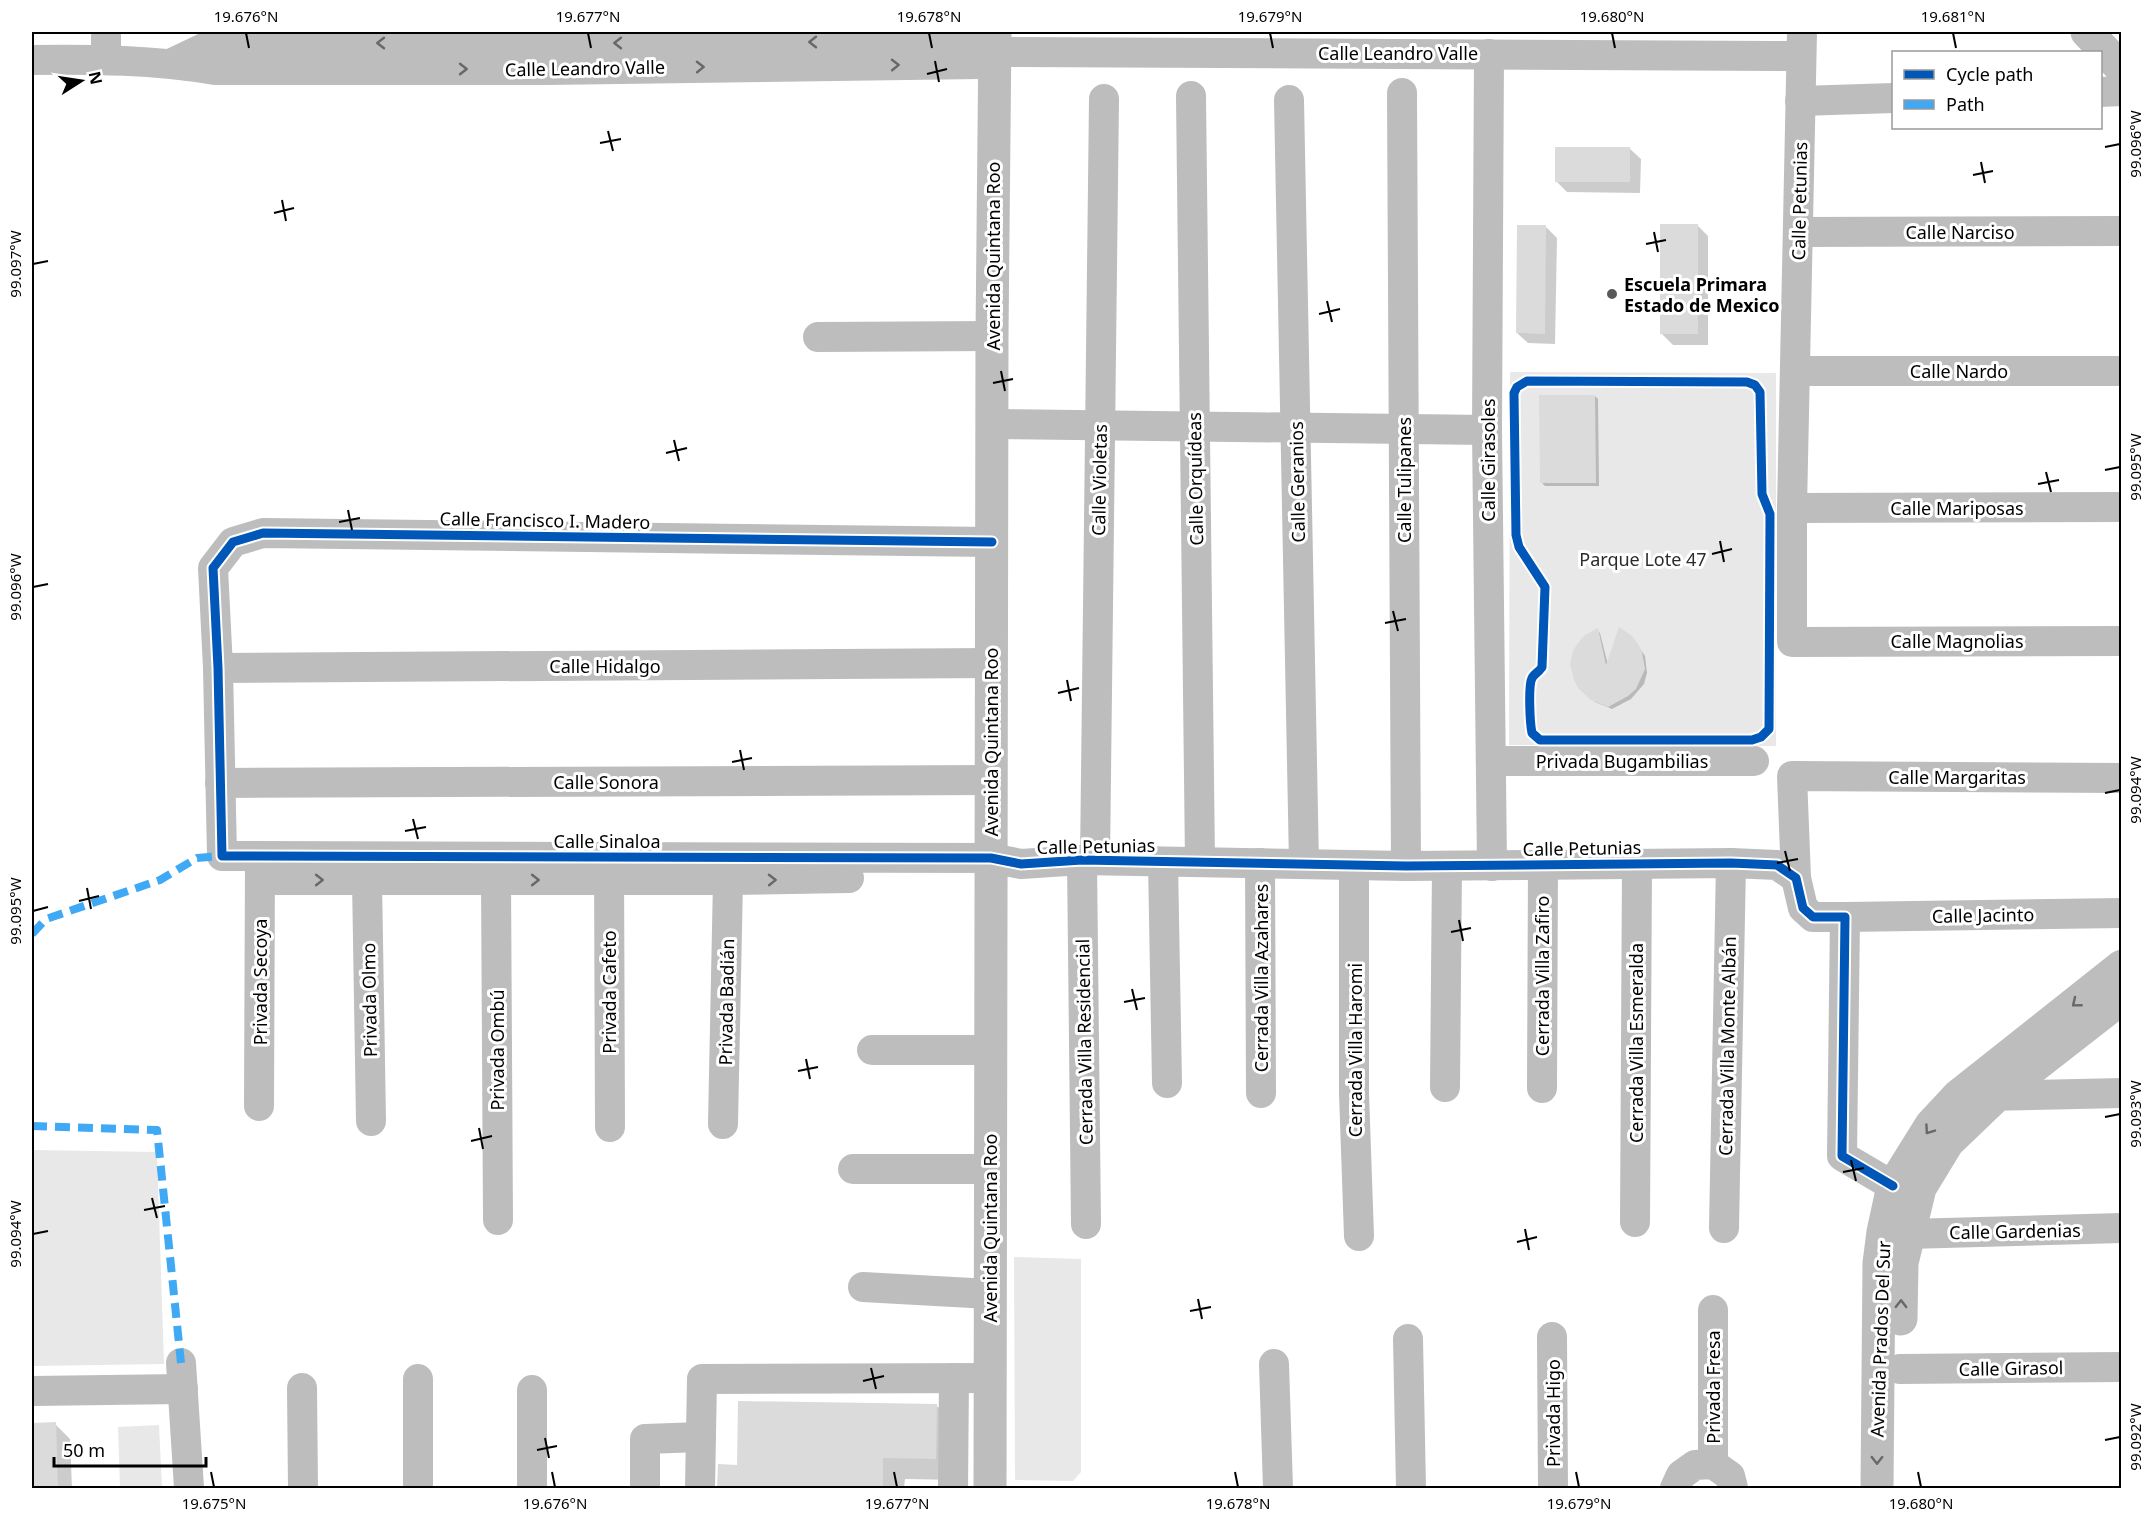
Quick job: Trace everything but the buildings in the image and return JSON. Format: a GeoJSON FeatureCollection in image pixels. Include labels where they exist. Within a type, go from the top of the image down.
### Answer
{"type":"FeatureCollection","features":[{"type":"Feature","properties":{"kind":"main road"},"geometry":{"type":"LineString","coordinates":[[2087,32],[2121,69]]}},
{"type":"Feature","properties":{"kind":"main road","name":"Avenida Quintana Roo"},"geometry":{"type":"LineString","coordinates":[[990,1488],[991,1050],[1001,866],[991,780],[995,42]]}},
{"type":"Feature","properties":{"kind":"main road","name":"Avenida Prados Del Sur"},"geometry":{"type":"LineString","coordinates":[[1877,1488],[1879,1263],[1893,1186],[1931,1125],[1958,1096],[2121,966]]}},
{"type":"Feature","properties":{"kind":"main road","name":"Avenida Prados Del Sur"},"geometry":{"type":"LineString","coordinates":[[1899,1488],[1902,1263],[1920,1188],[1948,1142],[1996,1096],[2121,998]]}},
{"type":"Feature","properties":{"kind":"street","name":"Calle Leandro Valle"},"geometry":{"type":"LineString","coordinates":[[548,48],[668,37],[980,64],[995,42]]}},
{"type":"Feature","properties":{"kind":"street","name":"Calle Leandro Valle"},"geometry":{"type":"LineString","coordinates":[[32,60],[106,45],[172,63],[288,48],[771,47],[872,37],[995,42],[1455,43],[1488,54],[1546,43],[1802,44]]}},
{"type":"Feature","properties":{"kind":"street","name":"Calle Petunias"},"geometry":{"type":"LineString","coordinates":[[1792,508],[1802,44]]}},
{"type":"Feature","properties":{"kind":"street","name":"Calle Girasoles"},"geometry":{"type":"LineString","coordinates":[[1488,54],[1487,430],[1492,866]]}},
{"type":"Feature","properties":{"kind":"street"},"geometry":{"type":"LineString","coordinates":[[2102,92],[2121,91]]}},
{"type":"Feature","properties":{"kind":"street","name":"Calle Tulipanes"},"geometry":{"type":"LineString","coordinates":[[1402,93],[1406,866]]}},
{"type":"Feature","properties":{"kind":"street","name":"Calle Orquídeas"},"geometry":{"type":"LineString","coordinates":[[1191,96],[1200,862]]}},
{"type":"Feature","properties":{"kind":"street"},"geometry":{"type":"LineString","coordinates":[[1800,101],[1892,98]]}},
{"type":"Feature","properties":{"kind":"street","name":"Calle Violetas"},"geometry":{"type":"LineString","coordinates":[[1088,860],[1100,425],[1104,99]]}},
{"type":"Feature","properties":{"kind":"street","name":"Calle Geranios"},"geometry":{"type":"LineString","coordinates":[[1289,100],[1304,864]]}},
{"type":"Feature","properties":{"kind":"street","name":"Calle Narciso"},"geometry":{"type":"LineString","coordinates":[[1798,232],[2121,231]]}},
{"type":"Feature","properties":{"kind":"street"},"geometry":{"type":"LineString","coordinates":[[818,337],[992,336]]}},
{"type":"Feature","properties":{"kind":"street","name":"Calle Nardo"},"geometry":{"type":"LineString","coordinates":[[1796,371],[2121,371]]}},
{"type":"Feature","properties":{"kind":"street"},"geometry":{"type":"LineString","coordinates":[[992,424],[1487,430]]}},
{"type":"Feature","properties":{"kind":"street","name":"Calle Mariposas"},"geometry":{"type":"LineString","coordinates":[[1792,508],[2121,507]]}},
{"type":"Feature","properties":{"kind":"street","name":"Calle Magnolias"},"geometry":{"type":"LineString","coordinates":[[1792,508],[1792,642],[2121,641]]}},
{"type":"Feature","properties":{"kind":"street","name":"Calle Francisco I. Madero"},"geometry":{"type":"LineString","coordinates":[[222,856],[218,668],[213,568],[233,542],[263,533],[992,542]]}},
{"type":"Feature","properties":{"kind":"street","name":"Calle Hidalgo"},"geometry":{"type":"LineString","coordinates":[[218,668],[992,663]]}},
{"type":"Feature","properties":{"kind":"street","name":"Privada Bugambilias"},"geometry":{"type":"LineString","coordinates":[[1491,761],[1754,761]]}},
{"type":"Feature","properties":{"kind":"street","name":"Calle Margaritas"},"geometry":{"type":"LineString","coordinates":[[1796,878],[1792,776],[2121,778]]}},
{"type":"Feature","properties":{"kind":"street","name":"Calle Sonora"},"geometry":{"type":"LineString","coordinates":[[220,783],[991,780]]}},
{"type":"Feature","properties":{"kind":"street","name":"Calle Sinaloa"},"geometry":{"type":"LineString","coordinates":[[222,856],[260,868],[367,880],[496,880],[609,869],[728,880],[1001,866]]}},
{"type":"Feature","properties":{"kind":"street","name":"Calle Petunias"},"geometry":{"type":"LineString","coordinates":[[1001,866],[1088,860],[1406,866],[1731,863],[1777,865],[1796,878]]}},
{"type":"Feature","properties":{"kind":"street","name":"Cerrada Villa Residencial"},"geometry":{"type":"LineString","coordinates":[[1086,1224],[1088,860]]}},
{"type":"Feature","properties":{"kind":"street"},"geometry":{"type":"LineString","coordinates":[[1164,862],[1167,1083]]}},
{"type":"Feature","properties":{"kind":"street","name":"Cerrada Villa Azahares"},"geometry":{"type":"LineString","coordinates":[[1260,863],[1261,1093]]}},
{"type":"Feature","properties":{"kind":"street","name":"Cerrada Villa Monte Albán"},"geometry":{"type":"LineString","coordinates":[[1724,1228],[1731,863]]}},
{"type":"Feature","properties":{"kind":"street","name":"Cerrada Villa Esmeralda"},"geometry":{"type":"LineString","coordinates":[[1635,1222],[1637,864]]}},
{"type":"Feature","properties":{"kind":"street","name":"Cerrada Villa Haromi"},"geometry":{"type":"LineString","coordinates":[[1354,865],[1354,1093],[1359,1236]]}},
{"type":"Feature","properties":{"kind":"street","name":"Cerrada Villa Zafiro"},"geometry":{"type":"LineString","coordinates":[[1542,1088],[1543,865]]}},
{"type":"Feature","properties":{"kind":"street","name":"Calle Sinaloa"},"geometry":{"type":"LineString","coordinates":[[260,868],[609,869],[1001,866]]}},
{"type":"Feature","properties":{"kind":"street"},"geometry":{"type":"LineString","coordinates":[[1445,1087],[1447,866]]}},
{"type":"Feature","properties":{"kind":"street","name":"Privada Secoya"},"geometry":{"type":"LineString","coordinates":[[259,1106],[260,868]]}},
{"type":"Feature","properties":{"kind":"street","name":"Privada Cafeto"},"geometry":{"type":"LineString","coordinates":[[609,869],[610,1127]]}},
{"type":"Feature","properties":{"kind":"street"},"geometry":{"type":"LineString","coordinates":[[1796,878],[1803,908],[1813,917],[1845,917],[1842,1156],[1893,1186]]}},
{"type":"Feature","properties":{"kind":"street","name":"Privada Olmo"},"geometry":{"type":"LineString","coordinates":[[367,880],[371,1120]]}},
{"type":"Feature","properties":{"kind":"street","name":"Privada Ombú"},"geometry":{"type":"LineString","coordinates":[[496,880],[498,1220]]}},
{"type":"Feature","properties":{"kind":"street","name":"Privada Badián"},"geometry":{"type":"LineString","coordinates":[[723,1124],[728,880]]}},
{"type":"Feature","properties":{"kind":"street","name":"Calle Jacinto"},"geometry":{"type":"LineString","coordinates":[[1845,917],[2121,913]]}},
{"type":"Feature","properties":{"kind":"street"},"geometry":{"type":"LineString","coordinates":[[872,1050],[991,1050]]}},
{"type":"Feature","properties":{"kind":"street"},"geometry":{"type":"LineString","coordinates":[[1958,1096],[2121,1094]]}},
{"type":"Feature","properties":{"kind":"street"},"geometry":{"type":"LineString","coordinates":[[853,1170],[990,1169]]}},
{"type":"Feature","properties":{"kind":"street","name":"Calle Gardenias"},"geometry":{"type":"LineString","coordinates":[[1908,1234],[2121,1228]]}},
{"type":"Feature","properties":{"kind":"street"},"geometry":{"type":"LineString","coordinates":[[863,1287],[990,1294]]}},
{"type":"Feature","properties":{"kind":"street","name":"Privada Fresa"},"geometry":{"type":"LineString","coordinates":[[1713,1310],[1713,1464]]}},
{"type":"Feature","properties":{"kind":"street","name":"Privada Higo"},"geometry":{"type":"LineString","coordinates":[[1552,1337],[1553,1488]]}},
{"type":"Feature","properties":{"kind":"street"},"geometry":{"type":"LineString","coordinates":[[1408,1339],[1411,1488]]}},
{"type":"Feature","properties":{"kind":"street"},"geometry":{"type":"LineString","coordinates":[[1274,1364],[1278,1488]]}},
{"type":"Feature","properties":{"kind":"street","name":"Calle Girasol"},"geometry":{"type":"LineString","coordinates":[[1900,1369],[2121,1367]]}},
{"type":"Feature","properties":{"kind":"street"},"geometry":{"type":"LineString","coordinates":[[32,1391],[182,1376],[189,1488]]}},
{"type":"Feature","properties":{"kind":"street"},"geometry":{"type":"LineString","coordinates":[[953,1488],[954,1378]]}},
{"type":"Feature","properties":{"kind":"street"},"geometry":{"type":"LineString","coordinates":[[700,1488],[702,1379],[990,1378]]}},
{"type":"Feature","properties":{"kind":"street"},"geometry":{"type":"LineString","coordinates":[[418,1379],[418,1488]]}},
{"type":"Feature","properties":{"kind":"street"},"geometry":{"type":"LineString","coordinates":[[302,1388],[303,1488]]}},
{"type":"Feature","properties":{"kind":"street"},"geometry":{"type":"LineString","coordinates":[[532,1390],[532,1488]]}},
{"type":"Feature","properties":{"kind":"street"},"geometry":{"type":"LineString","coordinates":[[645,1488],[645,1439],[701,1437]]}},
{"type":"Feature","properties":{"kind":"street"},"geometry":{"type":"LineString","coordinates":[[1675,1488],[1681,1475],[1695,1464],[1713,1464],[1730,1476],[1733,1488]]}},
{"type":"Feature","properties":{"kind":"green space","name":"Parque Lote 47"},"geometry":{"type":"Polygon","coordinates":[[[1510,372],[1776,373],[1776,746],[1509,745],[1510,372]]]}},
{"type":"Feature","properties":{"kind":"green space"},"geometry":{"type":"Polygon","coordinates":[[[32,1150],[157,1152],[164,1364],[32,1366],[32,1150]]]}},
{"type":"Feature","properties":{"kind":"green space"},"geometry":{"type":"Polygon","coordinates":[[[1014,1257],[1081,1259],[1081,1472],[1073,1481],[1015,1480],[1014,1257]]]}},
{"type":"Feature","properties":{"kind":"green space"},"geometry":{"type":"Polygon","coordinates":[[[159,1425],[162,1488],[120,1488],[118,1427],[159,1425]]]}},
{"type":"Feature","properties":{"kind":"marked path"},"geometry":{"type":"LineString","coordinates":[[32,934],[46,919],[160,880],[197,858],[222,856]]}},
{"type":"Feature","properties":{"kind":"marked path"},"geometry":{"type":"LineString","coordinates":[[32,1126],[157,1130],[181,1363]]}},
{"type":"Feature","properties":{"kind":"cycle path"},"geometry":{"type":"LineString","coordinates":[[1527,381],[1747,382],[1755,385],[1760,392],[1762,494],[1770,514],[1769,729],[1761,737],[1752,740],[1540,740],[1532,733],[1530,689],[1532,678],[1542,667],[1545,587],[1519,547],[1516,535],[1514,393],[1517,387],[1527,381]]}},
{"type":"Feature","properties":{"kind":"cycle path"},"geometry":{"type":"LineString","coordinates":[[992,542],[263,533],[233,542],[213,568],[218,668],[222,856],[991,858],[1021,864],[1082,860],[1406,866],[1731,863],[1777,865],[1796,878],[1803,908],[1813,917],[1845,917],[1842,1156],[1893,1186]]}},
{"type":"Feature","properties":{"kind":"place","name":"Escuela Primara Estado de Mexico"},"geometry":{"type":"Point","coordinates":[1612,294]}}]}
